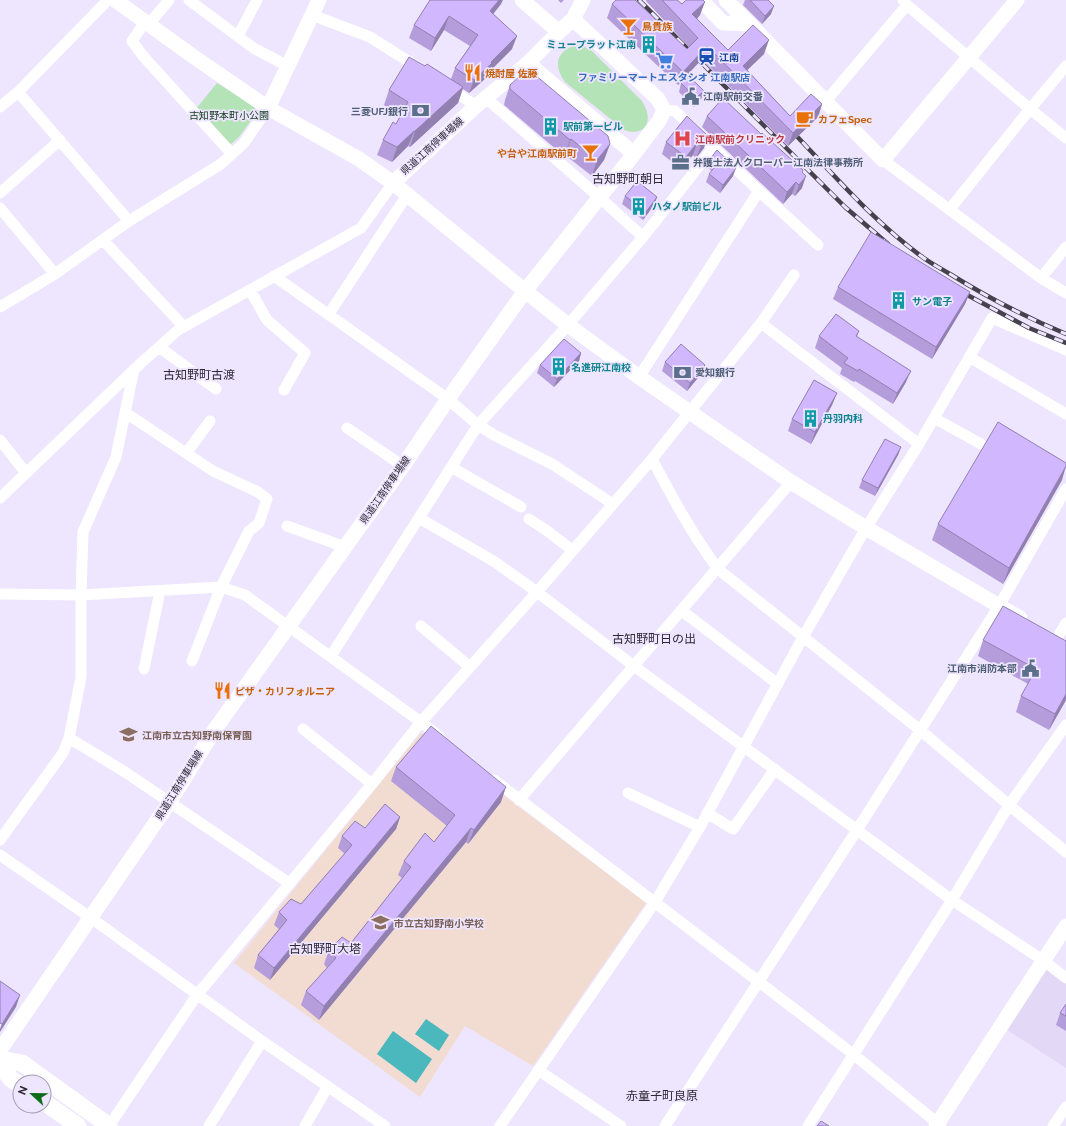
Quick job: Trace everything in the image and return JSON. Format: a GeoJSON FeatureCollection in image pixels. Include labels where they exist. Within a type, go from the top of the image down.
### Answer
{"type":"FeatureCollection","features":[{"type":"Feature","properties":{"kind":"main road"},"geometry":{"type":"LineString","coordinates":[[0,1059],[22,1064],[109,1126]]}},
{"type":"Feature","properties":{"kind":"main road"},"geometry":{"type":"LineString","coordinates":[[0,1065],[12,1079]]}},
{"type":"Feature","properties":{"kind":"main road"},"geometry":{"type":"LineString","coordinates":[[52,1108],[78,1126]]}},
{"type":"Feature","properties":{"kind":"street"},"geometry":{"type":"LineString","coordinates":[[0,107],[18,92],[108,0]]}},
{"type":"Feature","properties":{"kind":"street"},"geometry":{"type":"LineString","coordinates":[[0,498],[134,369],[178,330],[361,228],[392,183],[359,159],[268,108],[194,58],[115,0]]}},
{"type":"Feature","properties":{"kind":"street"},"geometry":{"type":"LineString","coordinates":[[169,0],[132,41],[143,56],[232,154]]}},
{"type":"Feature","properties":{"kind":"street"},"geometry":{"type":"LineString","coordinates":[[189,0],[255,49],[288,66]]}},
{"type":"Feature","properties":{"kind":"street"},"geometry":{"type":"LineString","coordinates":[[238,36],[256,0]]}},
{"type":"Feature","properties":{"kind":"street"},"geometry":{"type":"LineString","coordinates":[[0,308],[55,274],[129,221],[221,164],[244,143],[268,108],[319,0]]}},
{"type":"Feature","properties":{"kind":"street"},"geometry":{"type":"LineString","coordinates":[[522,0],[559,32]]}},
{"type":"Feature","properties":{"kind":"street","name":"県道江南停車場線"},"geometry":{"type":"LineString","coordinates":[[0,1050],[169,803],[213,732],[290,626],[525,291],[392,183],[481,102],[528,63],[573,20],[583,0]]}},
{"type":"Feature","properties":{"kind":"street"},"geometry":{"type":"LineString","coordinates":[[701,0],[723,22],[750,24]]}},
{"type":"Feature","properties":{"kind":"street"},"geometry":{"type":"LineString","coordinates":[[726,0],[883,160],[1041,278],[1066,293]]}},
{"type":"Feature","properties":{"kind":"street"},"geometry":{"type":"LineString","coordinates":[[883,160],[970,58],[1017,0]]}},
{"type":"Feature","properties":{"kind":"street"},"geometry":{"type":"LineString","coordinates":[[826,101],[905,2],[1066,138]]}},
{"type":"Feature","properties":{"kind":"street"},"geometry":{"type":"LineString","coordinates":[[312,14],[370,37],[426,73]]}},
{"type":"Feature","properties":{"kind":"street"},"geometry":{"type":"LineString","coordinates":[[573,20],[658,99],[664,110]]}},
{"type":"Feature","properties":{"kind":"street"},"geometry":{"type":"LineString","coordinates":[[528,63],[634,154]]}},
{"type":"Feature","properties":{"kind":"street"},"geometry":{"type":"LineString","coordinates":[[950,210],[1066,66]]}},
{"type":"Feature","properties":{"kind":"street"},"geometry":{"type":"LineString","coordinates":[[438,81],[481,102],[599,197],[643,237]]}},
{"type":"Feature","properties":{"kind":"street"},"geometry":{"type":"LineString","coordinates":[[18,92],[129,221]]}},
{"type":"Feature","properties":{"kind":"street"},"geometry":{"type":"LineString","coordinates":[[664,110],[676,111],[759,191],[818,245]]}},
{"type":"Feature","properties":{"kind":"street"},"geometry":{"type":"LineString","coordinates":[[664,110],[659,121],[634,154],[525,291],[568,325],[639,377],[791,482],[866,528],[1049,634],[1066,623]]}},
{"type":"Feature","properties":{"kind":"street"},"geometry":{"type":"LineString","coordinates":[[0,193],[60,140]]}},
{"type":"Feature","properties":{"kind":"street"},"geometry":{"type":"LineString","coordinates":[[330,656],[478,425],[568,325],[643,237],[714,147]]}},
{"type":"Feature","properties":{"kind":"street"},"geometry":{"type":"LineString","coordinates":[[639,377],[759,191]]}},
{"type":"Feature","properties":{"kind":"street"},"geometry":{"type":"LineString","coordinates":[[329,314],[407,195]]}},
{"type":"Feature","properties":{"kind":"street"},"geometry":{"type":"LineString","coordinates":[[0,208],[55,274]]}},
{"type":"Feature","properties":{"kind":"street"},"geometry":{"type":"LineString","coordinates":[[103,240],[184,327]]}},
{"type":"Feature","properties":{"kind":"street"},"geometry":{"type":"LineString","coordinates":[[1041,278],[1066,247]]}},
{"type":"Feature","properties":{"kind":"street"},"geometry":{"type":"LineString","coordinates":[[109,1126],[197,995],[372,784],[421,722],[538,592],[572,550],[691,412],[761,324],[794,275]]}},
{"type":"Feature","properties":{"kind":"street"},"geometry":{"type":"LineString","coordinates":[[274,276],[448,399],[478,425],[494,435],[552,464],[613,504]]}},
{"type":"Feature","properties":{"kind":"street"},"geometry":{"type":"LineString","coordinates":[[250,290],[267,320],[305,353],[284,390]]}},
{"type":"Feature","properties":{"kind":"street"},"geometry":{"type":"LineString","coordinates":[[500,1126],[655,902],[700,828],[803,638],[866,528],[919,444],[992,318],[1066,350]]}},
{"type":"Feature","properties":{"kind":"street"},"geometry":{"type":"LineString","coordinates":[[761,324],[919,444]]}},
{"type":"Feature","properties":{"kind":"street"},"geometry":{"type":"LineString","coordinates":[[159,347],[216,389]]}},
{"type":"Feature","properties":{"kind":"street"},"geometry":{"type":"LineString","coordinates":[[969,357],[1066,414]]}},
{"type":"Feature","properties":{"kind":"street"},"geometry":{"type":"LineString","coordinates":[[0,840],[63,753],[69,738],[80,676],[83,532],[116,457],[134,369]]}},
{"type":"Feature","properties":{"kind":"street"},"geometry":{"type":"LineString","coordinates":[[126,413],[187,452],[213,471],[258,492],[267,499],[259,523],[249,531],[221,587],[192,661]]}},
{"type":"Feature","properties":{"kind":"street"},"geometry":{"type":"LineString","coordinates":[[934,418],[981,444]]}},
{"type":"Feature","properties":{"kind":"street"},"geometry":{"type":"LineString","coordinates":[[187,452],[210,421]]}},
{"type":"Feature","properties":{"kind":"street"},"geometry":{"type":"LineString","coordinates":[[348,428],[403,466]]}},
{"type":"Feature","properties":{"kind":"street"},"geometry":{"type":"LineString","coordinates":[[0,440],[26,473]]}},
{"type":"Feature","properties":{"kind":"street"},"geometry":{"type":"LineString","coordinates":[[652,459],[675,503],[703,548],[718,568],[803,638],[920,730],[1066,852]]}},
{"type":"Feature","properties":{"kind":"street"},"geometry":{"type":"LineString","coordinates":[[451,466],[521,507]]}},
{"type":"Feature","properties":{"kind":"street"},"geometry":{"type":"LineString","coordinates":[[519,800],[791,482]]}},
{"type":"Feature","properties":{"kind":"street"},"geometry":{"type":"LineString","coordinates":[[665,1126],[857,830],[999,606],[1066,489]]}},
{"type":"Feature","properties":{"kind":"street"},"geometry":{"type":"LineString","coordinates":[[419,518],[496,562],[538,592],[634,666],[952,900],[1044,961],[1066,978]]}},
{"type":"Feature","properties":{"kind":"street"},"geometry":{"type":"LineString","coordinates":[[529,519],[572,550]]}},
{"type":"Feature","properties":{"kind":"street"},"geometry":{"type":"LineString","coordinates":[[287,526],[345,547]]}},
{"type":"Feature","properties":{"kind":"street"},"geometry":{"type":"LineString","coordinates":[[0,594],[81,595],[221,587],[245,595],[290,626],[446,741]]}},
{"type":"Feature","properties":{"kind":"street"},"geometry":{"type":"LineString","coordinates":[[144,669],[160,591]]}},
{"type":"Feature","properties":{"kind":"street"},"geometry":{"type":"LineString","coordinates":[[682,611],[778,684]]}},
{"type":"Feature","properties":{"kind":"street"},"geometry":{"type":"LineString","coordinates":[[421,626],[470,667]]}},
{"type":"Feature","properties":{"kind":"street"},"geometry":{"type":"LineString","coordinates":[[808,1126],[952,900],[1008,805],[1066,725]]}},
{"type":"Feature","properties":{"kind":"street"},"geometry":{"type":"LineString","coordinates":[[303,729],[372,784]]}},
{"type":"Feature","properties":{"kind":"street"},"geometry":{"type":"LineString","coordinates":[[69,738],[125,772],[289,884]]}},
{"type":"Feature","properties":{"kind":"street"},"geometry":{"type":"LineString","coordinates":[[707,813],[733,829],[775,770]]}},
{"type":"Feature","properties":{"kind":"street"},"geometry":{"type":"LineString","coordinates":[[489,776],[853,1054],[938,1125],[1066,926]]}},
{"type":"Feature","properties":{"kind":"street"},"geometry":{"type":"LineString","coordinates":[[628,793],[700,828]]}},
{"type":"Feature","properties":{"kind":"street"},"geometry":{"type":"LineString","coordinates":[[0,855],[91,918],[262,1041],[386,1126]]}},
{"type":"Feature","properties":{"kind":"street"},"geometry":{"type":"LineString","coordinates":[[209,1126],[262,1041]]}},
{"type":"Feature","properties":{"kind":"street"},"geometry":{"type":"LineString","coordinates":[[538,1070],[621,1126]]}},
{"type":"Feature","properties":{"kind":"street"},"geometry":{"type":"LineString","coordinates":[[305,1126],[328,1086]]}},
{"type":"Feature","properties":{"kind":"street"},"geometry":{"type":"LineString","coordinates":[[1053,1126],[1066,1107]]}},
{"type":"Feature","properties":{"kind":"shaded area"},"geometry":{"type":"Polygon","coordinates":[[[421,733],[646,903],[533,1066],[465,1026],[420,1097],[234,963],[421,733]]]}},
{"type":"Feature","properties":{"kind":"shaded area"},"geometry":{"type":"Polygon","coordinates":[[[1046,967],[1066,982],[1066,1068],[1007,1030],[1046,967]]]}},
{"type":"Feature","properties":{"kind":"shaded area"},"geometry":{"type":"Polygon","coordinates":[[[426,1019],[449,1035],[439,1051],[415,1034],[426,1019]]]}},
{"type":"Feature","properties":{"kind":"shaded area"},"geometry":{"type":"Polygon","coordinates":[[[393,1031],[432,1059],[416,1083],[377,1054],[393,1031]]]}},
{"type":"Feature","properties":{"kind":"green space"},"geometry":{"type":"Polygon","coordinates":[[[577,45],[592,51],[642,101],[646,108],[648,120],[643,129],[632,132],[624,130],[565,82],[559,70],[559,59],[561,55],[570,47],[577,45]]]}},
{"type":"Feature","properties":{"kind":"green space","name":"古知野本町小公園"},"geometry":{"type":"Polygon","coordinates":[[[217,83],[259,109],[239,137],[229,146],[195,110],[217,83]]]}},
{"type":"Feature","properties":{"kind":"building"},"geometry":{"type":"Polygon","coordinates":[[[430,0],[499,0],[490,11],[517,36],[474,80],[455,68],[478,35],[449,16],[435,38],[414,25],[430,0]]]}},
{"type":"Feature","properties":{"kind":"building"},"geometry":{"type":"Polygon","coordinates":[[[616,0],[635,0],[687,49],[698,38],[662,0],[677,0],[682,4],[686,0],[703,0],[705,2],[692,14],[728,50],[753,25],[769,40],[743,66],[790,116],[811,94],[822,104],[793,133],[707,46],[683,72],[612,4],[616,0]]]}},
{"type":"Feature","properties":{"kind":"building"},"geometry":{"type":"Polygon","coordinates":[[[750,0],[768,0],[774,6],[765,16],[750,0]]]}},
{"type":"Feature","properties":{"kind":"building","name":"三菱UFJ銀行"},"geometry":{"type":"Polygon","coordinates":[[[409,57],[425,66],[427,64],[463,87],[397,147],[383,140],[393,122],[396,124],[408,102],[389,90],[409,57]]]}},
{"type":"Feature","properties":{"kind":"building"},"geometry":{"type":"Polygon","coordinates":[[[529,72],[534,74],[608,136],[610,144],[597,160],[571,139],[570,140],[510,89],[510,85],[523,73],[529,72]]]}},
{"type":"Feature","properties":{"kind":"building"},"geometry":{"type":"Polygon","coordinates":[[[689,76],[704,91],[696,98],[681,83],[689,76]]]}},
{"type":"Feature","properties":{"kind":"building"},"geometry":{"type":"Polygon","coordinates":[[[723,98],[761,134],[762,133],[803,170],[802,172],[806,176],[799,185],[796,182],[787,192],[707,116],[723,98]]]}},
{"type":"Feature","properties":{"kind":"building"},"geometry":{"type":"Polygon","coordinates":[[[687,116],[708,136],[701,146],[697,143],[686,157],[666,142],[687,116]]]}},
{"type":"Feature","properties":{"kind":"building"},"geometry":{"type":"Polygon","coordinates":[[[717,150],[736,168],[723,185],[709,174],[717,164],[710,159],[717,150]]]}},
{"type":"Feature","properties":{"kind":"building"},"geometry":{"type":"Polygon","coordinates":[[[637,181],[657,197],[646,212],[625,196],[637,181]]]}},
{"type":"Feature","properties":{"kind":"building","name":"サン電子"},"geometry":{"type":"Polygon","coordinates":[[[871,232],[970,292],[936,347],[838,287],[871,232]]]}},
{"type":"Feature","properties":{"kind":"building"},"geometry":{"type":"Polygon","coordinates":[[[836,314],[859,331],[856,336],[911,371],[897,393],[859,369],[858,371],[844,363],[848,358],[819,336],[836,314]]]}},
{"type":"Feature","properties":{"kind":"building","name":"名進研江南校"},"geometry":{"type":"Polygon","coordinates":[[[564,339],[581,353],[557,379],[540,365],[564,339]]]}},
{"type":"Feature","properties":{"kind":"building"},"geometry":{"type":"Polygon","coordinates":[[[681,344],[705,365],[690,383],[665,362],[681,344]]]}},
{"type":"Feature","properties":{"kind":"building","name":"丹羽内科"},"geometry":{"type":"Polygon","coordinates":[[[814,380],[837,393],[815,432],[792,419],[814,380]]]}},
{"type":"Feature","properties":{"kind":"building"},"geometry":{"type":"Polygon","coordinates":[[[998,422],[1066,463],[1066,466],[1009,568],[938,524],[998,422]]]}},
{"type":"Feature","properties":{"kind":"building"},"geometry":{"type":"Polygon","coordinates":[[[885,439],[901,447],[878,488],[862,480],[885,439]]]}},
{"type":"Feature","properties":{"kind":"building"},"geometry":{"type":"Polygon","coordinates":[[[1003,606],[1066,641],[1066,694],[1055,714],[1021,696],[1036,669],[983,640],[1003,606]]]}},
{"type":"Feature","properties":{"kind":"building"},"geometry":{"type":"Polygon","coordinates":[[[431,726],[506,787],[474,830],[471,828],[324,1006],[306,991],[336,958],[329,950],[342,937],[351,943],[411,867],[404,861],[425,833],[434,842],[455,815],[396,767],[431,726]]]}},
{"type":"Feature","properties":{"kind":"building"},"geometry":{"type":"Polygon","coordinates":[[[385,804],[400,817],[274,968],[258,955],[287,920],[279,912],[291,899],[301,904],[352,845],[342,836],[355,821],[365,828],[385,804]]]}},
{"type":"Feature","properties":{"kind":"building"},"geometry":{"type":"Polygon","coordinates":[[[0,981],[20,995],[2,1024],[0,1023],[0,981]]]}},
{"type":"Feature","properties":{"kind":"building"},"geometry":{"type":"Polygon","coordinates":[[[1066,1004],[1066,1016],[1060,1013],[1066,1004]]]}},
{"type":"Feature","properties":{"kind":"building"},"geometry":{"type":"Polygon","coordinates":[[[821,1121],[829,1126],[817,1126],[821,1121]]]}},
{"type":"Feature","properties":{"kind":"railway"},"geometry":{"type":"LineString","coordinates":[[639,0],[845,207],[888,244]]}},
{"type":"Feature","properties":{"kind":"railway"},"geometry":{"type":"LineString","coordinates":[[790,129],[869,212],[921,256],[992,299],[1066,334]]}},
{"type":"Feature","properties":{"kind":"railway"},"geometry":{"type":"LineString","coordinates":[[958,290],[1029,328],[1066,343]]}},
{"type":"Feature","properties":{"kind":"place","name":"鳥貴族"},"geometry":{"type":"Point","coordinates":[629,26]}},
{"type":"Feature","properties":{"kind":"place","name":"ミュープラット江南"},"geometry":{"type":"Point","coordinates":[649,44]}},
{"type":"Feature","properties":{"kind":"place","name":"江南"},"geometry":{"type":"Point","coordinates":[706,57]}},
{"type":"Feature","properties":{"kind":"place","name":"ファミリーマートエスタシオ 江南駅店"},"geometry":{"type":"Point","coordinates":[664,60]}},
{"type":"Feature","properties":{"kind":"place","name":"焼酎屋 佐藤"},"geometry":{"type":"Point","coordinates":[472,73]}},
{"type":"Feature","properties":{"kind":"place","name":"江南駅前交番"},"geometry":{"type":"Point","coordinates":[690,96]}},
{"type":"Feature","properties":{"kind":"place","name":"三菱UFJ銀行"},"geometry":{"type":"Point","coordinates":[421,111]}},
{"type":"Feature","properties":{"kind":"place","name":"カフェSpec"},"geometry":{"type":"Point","coordinates":[805,119]}},
{"type":"Feature","properties":{"kind":"place","name":"駅前第一ビル"},"geometry":{"type":"Point","coordinates":[550,126]}},
{"type":"Feature","properties":{"kind":"place","name":"江南駅前クリニック"},"geometry":{"type":"Point","coordinates":[682,139]}},
{"type":"Feature","properties":{"kind":"place","name":"や台や江南駅前町"},"geometry":{"type":"Point","coordinates":[590,153]}},
{"type":"Feature","properties":{"kind":"place","name":"弁護士法人クローバー江南法律事務所"},"geometry":{"type":"Point","coordinates":[680,162]}},
{"type":"Feature","properties":{"kind":"place","name":"ハタノ駅前ビル"},"geometry":{"type":"Point","coordinates":[639,206]}},
{"type":"Feature","properties":{"kind":"place","name":"サン電子"},"geometry":{"type":"Point","coordinates":[899,301]}},
{"type":"Feature","properties":{"kind":"place","name":"名進研江南校"},"geometry":{"type":"Point","coordinates":[558,367]}},
{"type":"Feature","properties":{"kind":"place","name":"愛知銀行"},"geometry":{"type":"Point","coordinates":[682,372]}},
{"type":"Feature","properties":{"kind":"place","name":"丹羽内科"},"geometry":{"type":"Point","coordinates":[810,418]}},
{"type":"Feature","properties":{"kind":"place","name":"江南市消防本部"},"geometry":{"type":"Point","coordinates":[1030,668]}},
{"type":"Feature","properties":{"kind":"place","name":"ピザ・カリフォルニア"},"geometry":{"type":"Point","coordinates":[222,691]}},
{"type":"Feature","properties":{"kind":"place","name":"江南市立古知野南保育園"},"geometry":{"type":"Point","coordinates":[129,735]}},
{"type":"Feature","properties":{"kind":"place","name":"市立古知野南小学校"},"geometry":{"type":"Point","coordinates":[381,923]}},
{"type":"Feature","properties":{"kind":"district","name":"古知野町朝日"},"geometry":{"type":"Point","coordinates":[628,179]}},
{"type":"Feature","properties":{"kind":"district","name":"古知野町古渡"},"geometry":{"type":"Point","coordinates":[199,375]}},
{"type":"Feature","properties":{"kind":"district","name":"古知野町日の出"},"geometry":{"type":"Point","coordinates":[654,639]}},
{"type":"Feature","properties":{"kind":"district","name":"古知野町大塔"},"geometry":{"type":"Point","coordinates":[325,949]}},
{"type":"Feature","properties":{"kind":"district","name":"赤童子町良原"},"geometry":{"type":"Point","coordinates":[662,1096]}}]}
